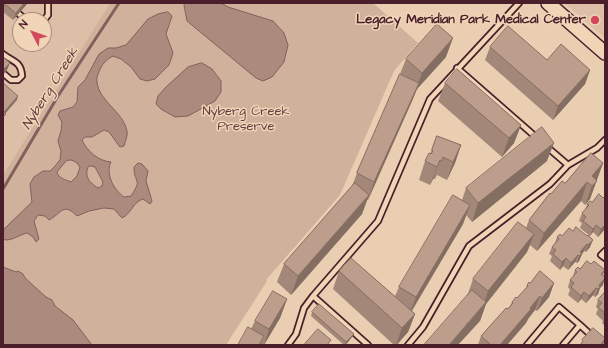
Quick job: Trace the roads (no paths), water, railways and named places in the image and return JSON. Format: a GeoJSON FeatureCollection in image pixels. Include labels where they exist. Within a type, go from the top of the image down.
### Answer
{"type":"FeatureCollection","features":[{"type":"Feature","properties":{"kind":"main road"},"geometry":{"type":"LineString","coordinates":[[548,3],[605,53]]}},
{"type":"Feature","properties":{"kind":"lane"},"geometry":{"type":"LineString","coordinates":[[288,345],[296,334],[304,308],[378,221],[430,99],[519,3]]}},
{"type":"Feature","properties":{"kind":"lane"},"geometry":{"type":"LineString","coordinates":[[48,5],[48,12]]}},
{"type":"Feature","properties":{"kind":"lane"},"geometry":{"type":"LineString","coordinates":[[3,54],[16,62],[22,68],[22,76],[18,80],[11,80],[4,74]]}},
{"type":"Feature","properties":{"kind":"lane"},"geometry":{"type":"LineString","coordinates":[[458,68],[539,139]]}},
{"type":"Feature","properties":{"kind":"lane"},"geometry":{"type":"LineString","coordinates":[[408,345],[423,327],[469,246],[550,184],[568,164],[597,148],[605,140]]}},
{"type":"Feature","properties":{"kind":"lane"},"geometry":{"type":"LineString","coordinates":[[544,144],[568,164]]}},
{"type":"Feature","properties":{"kind":"lane"},"geometry":{"type":"LineString","coordinates":[[605,251],[601,255],[605,258]]}},
{"type":"Feature","properties":{"kind":"lane"},"geometry":{"type":"LineString","coordinates":[[313,296],[368,345]]}},
{"type":"Feature","properties":{"kind":"lane"},"geometry":{"type":"LineString","coordinates":[[527,345],[560,307],[596,340]]}},
{"type":"Feature","properties":{"kind":"lane"},"geometry":{"type":"LineString","coordinates":[[563,345],[580,325]]}},
{"type":"Feature","properties":{"kind":"waterway","name":"Nyberg Creek"},"geometry":{"type":"LineString","coordinates":[[3,189],[58,96],[119,3]]}},
{"type":"Feature","properties":{"kind":"place","name":"Legacy Meridian Park Medical Center"},"geometry":{"type":"Point","coordinates":[595,20]}},
{"type":"Feature","properties":{"kind":"park label","name":"Nyberg Creek Preserve"},"geometry":{"type":"Point","coordinates":[246,120]}}]}
